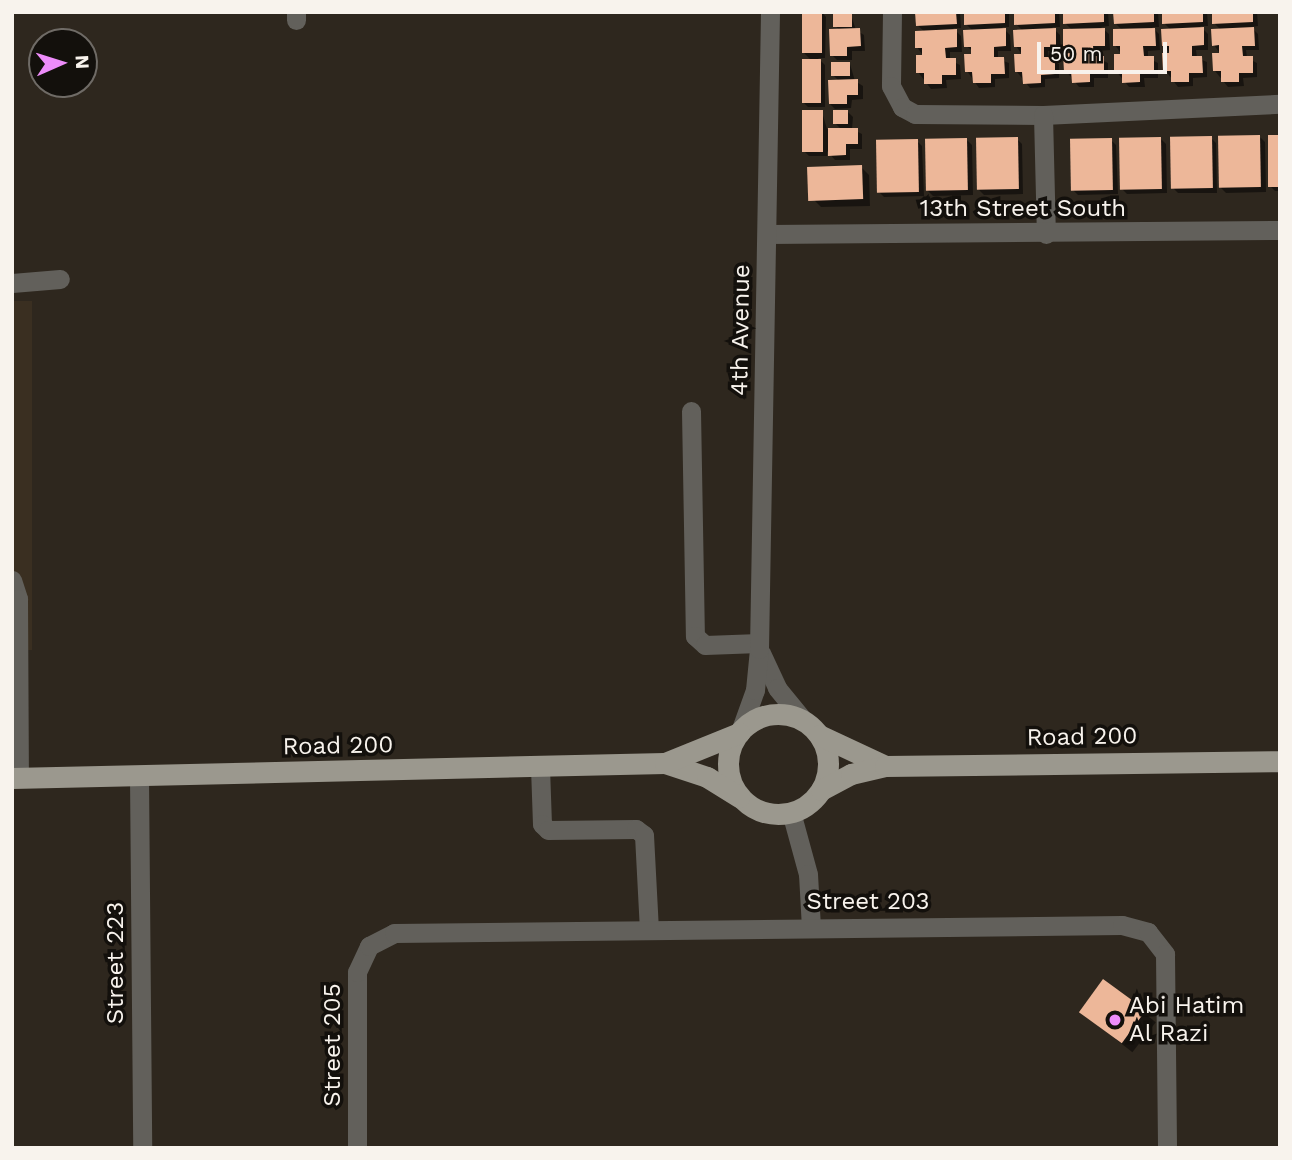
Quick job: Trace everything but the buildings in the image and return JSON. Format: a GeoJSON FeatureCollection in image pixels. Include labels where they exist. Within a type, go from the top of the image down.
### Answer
{"type":"FeatureCollection","features":[{"type":"Feature","properties":{"kind":"main road"},"geometry":{"type":"LineString","coordinates":[[771,714],[812,728],[828,768],[821,790],[791,812],[766,813],[744,801],[730,778],[728,764],[740,731],[771,714]]}},
{"type":"Feature","properties":{"kind":"main road","name":"Road 200"},"geometry":{"type":"LineString","coordinates":[[812,728],[885,766]]}},
{"type":"Feature","properties":{"kind":"main road","name":"Road 200"},"geometry":{"type":"LineString","coordinates":[[16,778],[665,763],[740,731]]}},
{"type":"Feature","properties":{"kind":"main road","name":"Road 200"},"geometry":{"type":"LineString","coordinates":[[821,790],[851,774],[885,766],[1280,761]]}},
{"type":"Feature","properties":{"kind":"main road","name":"Road 200"},"geometry":{"type":"LineString","coordinates":[[665,763],[707,778],[744,801]]}},
{"type":"Feature","properties":{"kind":"street","name":"4th Avenue"},"geometry":{"type":"LineString","coordinates":[[740,731],[755,690],[759,646],[770,12]]}},
{"type":"Feature","properties":{"kind":"street"},"geometry":{"type":"LineString","coordinates":[[892,12],[891,86],[902,107],[923,116],[1043,115],[1280,104]]}},
{"type":"Feature","properties":{"kind":"street"},"geometry":{"type":"LineString","coordinates":[[1043,115],[1046,234]]}},
{"type":"Feature","properties":{"kind":"street","name":"13th Street South"},"geometry":{"type":"LineString","coordinates":[[767,234],[1046,234],[1280,230]]}},
{"type":"Feature","properties":{"kind":"street"},"geometry":{"type":"LineString","coordinates":[[12,284],[60,279]]}},
{"type":"Feature","properties":{"kind":"street"},"geometry":{"type":"LineString","coordinates":[[691,411],[695,636],[705,645],[759,646]]}},
{"type":"Feature","properties":{"kind":"street"},"geometry":{"type":"LineString","coordinates":[[12,580],[18,599],[16,778]]}},
{"type":"Feature","properties":{"kind":"street","name":"4th Avenue"},"geometry":{"type":"LineString","coordinates":[[759,646],[777,688],[812,728]]}},
{"type":"Feature","properties":{"kind":"street"},"geometry":{"type":"LineString","coordinates":[[540,767],[544,828],[636,830],[644,835],[649,929]]}},
{"type":"Feature","properties":{"kind":"street","name":"Street 223"},"geometry":{"type":"LineString","coordinates":[[139,777],[142,1148]]}},
{"type":"Feature","properties":{"kind":"street"},"geometry":{"type":"LineString","coordinates":[[791,812],[806,862],[811,927]]}},
{"type":"Feature","properties":{"kind":"street","name":"Street 203"},"geometry":{"type":"LineString","coordinates":[[369,946],[407,931],[1122,925],[1148,932],[1159,942],[1167,969],[1167,1148]]}},
{"type":"Feature","properties":{"kind":"street","name":"Street 205"},"geometry":{"type":"LineString","coordinates":[[357,1148],[356,988],[358,972],[369,946]]}},
{"type":"Feature","properties":{"kind":"shaded area"},"geometry":{"type":"Polygon","coordinates":[[[12,301],[32,301],[32,650],[12,650],[12,301]]]}},
{"type":"Feature","properties":{"kind":"place","name":"Abi Hatim Al Razi"},"geometry":{"type":"Point","coordinates":[1115,1020]}}]}
